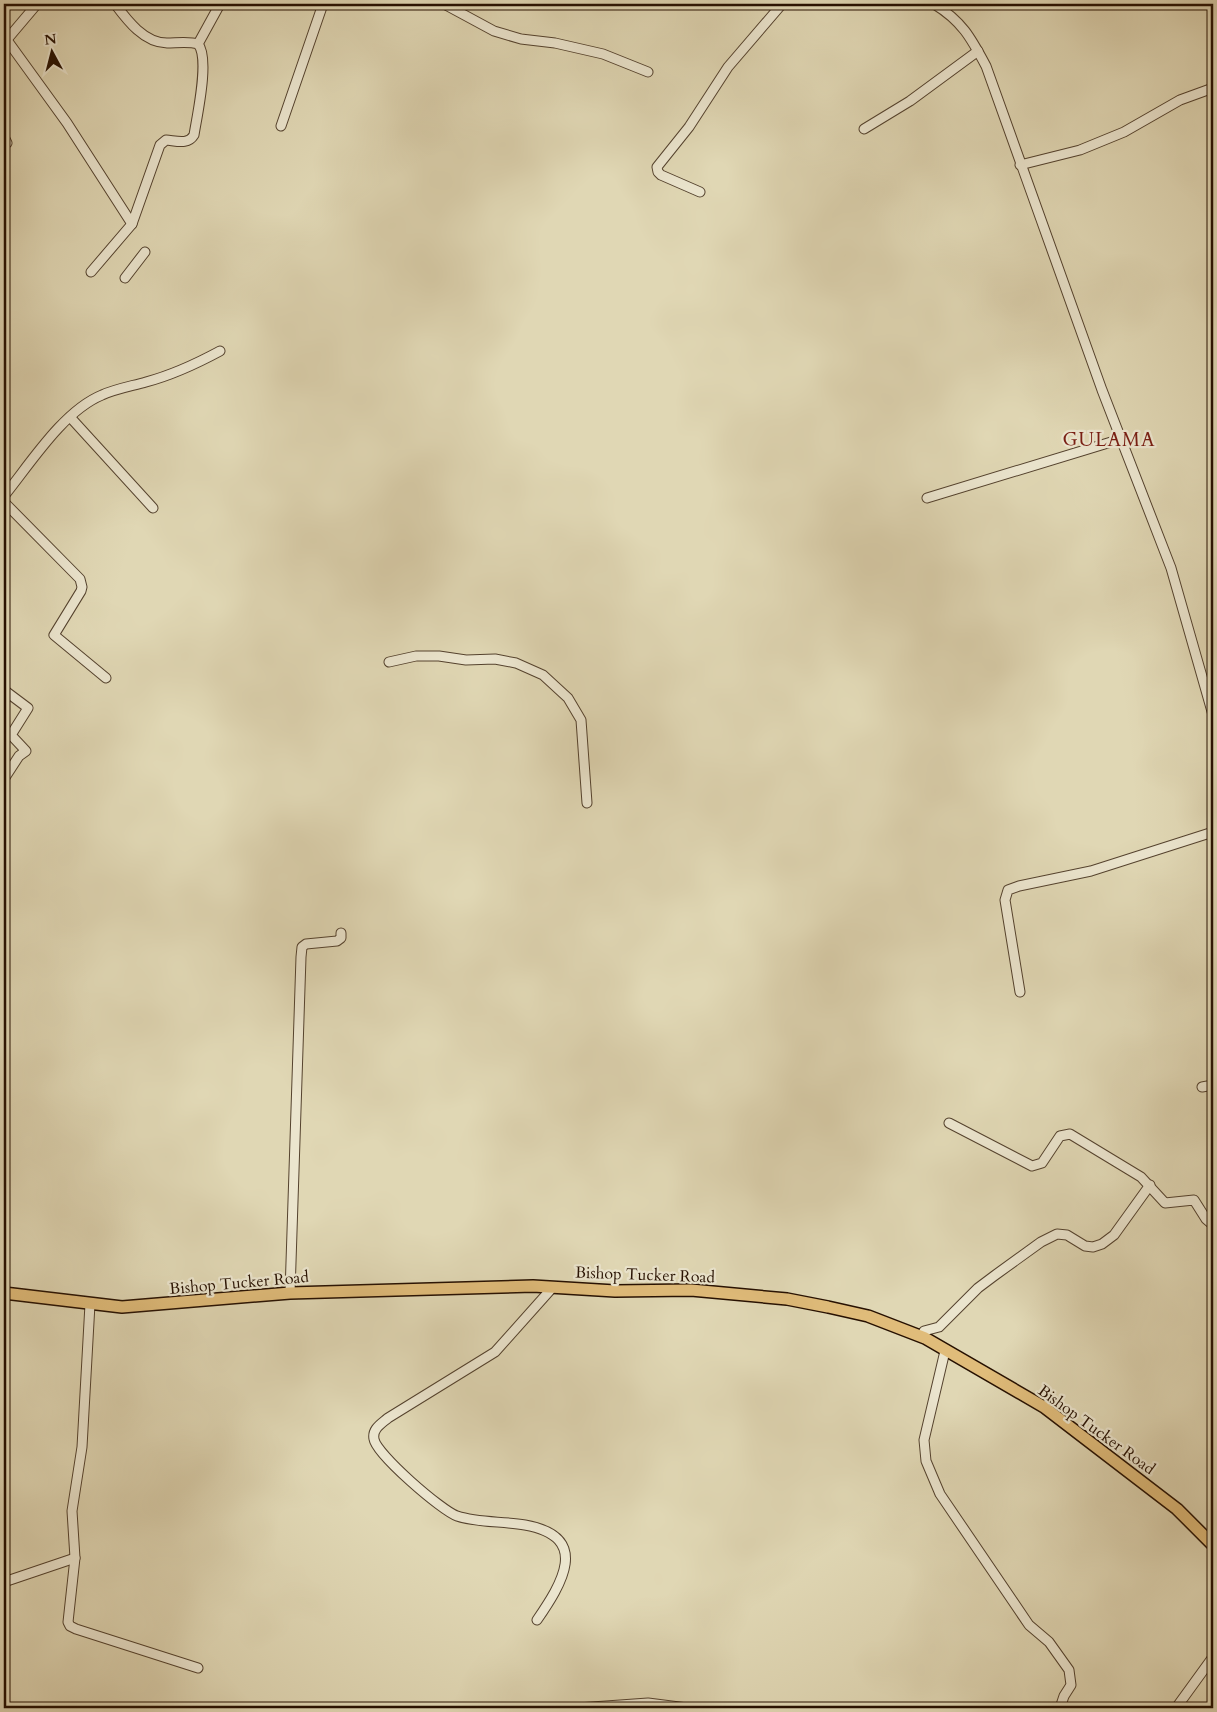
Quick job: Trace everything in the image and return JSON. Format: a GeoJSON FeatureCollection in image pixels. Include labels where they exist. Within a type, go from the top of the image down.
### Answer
{"type":"FeatureCollection","features":[{"type":"Feature","properties":{"kind":"main road","name":"Bishop Tucker Road"},"geometry":{"type":"LineString","coordinates":[[4,1293],[122,1307],[290,1293],[452,1287],[553,1287],[615,1291],[691,1290],[787,1299],[868,1316],[924,1338],[1044,1407],[1177,1509],[1213,1545]]}},
{"type":"Feature","properties":{"kind":"street"},"geometry":{"type":"LineString","coordinates":[[37,4],[5,39],[67,123],[132,224]]}},
{"type":"Feature","properties":{"kind":"street"},"geometry":{"type":"LineString","coordinates":[[115,4],[131,25],[152,40],[163,43],[198,44]]}},
{"type":"Feature","properties":{"kind":"street"},"geometry":{"type":"LineString","coordinates":[[198,44],[220,4]]}},
{"type":"Feature","properties":{"kind":"street"},"geometry":{"type":"LineString","coordinates":[[281,126],[323,4]]}},
{"type":"Feature","properties":{"kind":"street"},"geometry":{"type":"LineString","coordinates":[[444,4],[494,31],[521,39],[556,43],[603,54],[648,72]]}},
{"type":"Feature","properties":{"kind":"street"},"geometry":{"type":"LineString","coordinates":[[700,192],[662,175],[658,172],[657,167],[689,127],[728,67],[782,4]]}},
{"type":"Feature","properties":{"kind":"street"},"geometry":{"type":"LineString","coordinates":[[934,4],[950,14],[969,33],[986,66],[1020,165],[1121,439],[1171,568],[1213,715]]}},
{"type":"Feature","properties":{"kind":"street"},"geometry":{"type":"LineString","coordinates":[[91,272],[132,224],[160,145],[166,140],[185,142],[191,140],[194,135],[203,55],[198,44]]}},
{"type":"Feature","properties":{"kind":"street"},"geometry":{"type":"LineString","coordinates":[[864,130],[910,101],[978,51]]}},
{"type":"Feature","properties":{"kind":"street"},"geometry":{"type":"LineString","coordinates":[[1020,165],[1080,150],[1124,132],[1180,100],[1213,88]]}},
{"type":"Feature","properties":{"kind":"street"},"geometry":{"type":"LineString","coordinates":[[125,278],[145,252]]}},
{"type":"Feature","properties":{"kind":"street"},"geometry":{"type":"LineString","coordinates":[[4,496],[70,417],[102,394],[179,371],[220,351]]}},
{"type":"Feature","properties":{"kind":"street"},"geometry":{"type":"LineString","coordinates":[[70,417],[153,508]]}},
{"type":"Feature","properties":{"kind":"street"},"geometry":{"type":"LineString","coordinates":[[927,498],[1121,439]]}},
{"type":"Feature","properties":{"kind":"street"},"geometry":{"type":"LineString","coordinates":[[4,502],[80,579],[81,591],[54,635],[106,678]]}},
{"type":"Feature","properties":{"kind":"street"},"geometry":{"type":"LineString","coordinates":[[389,662],[416,656],[440,656],[466,660],[495,659],[516,663],[543,675],[568,698],[581,720],[586,803]]}},
{"type":"Feature","properties":{"kind":"street"},"geometry":{"type":"LineString","coordinates":[[4,690],[28,708],[11,737],[26,751],[19,756],[4,779]]}},
{"type":"Feature","properties":{"kind":"street"},"geometry":{"type":"LineString","coordinates":[[1020,992],[1005,900],[1008,890],[1092,871],[1213,832]]}},
{"type":"Feature","properties":{"kind":"street"},"geometry":{"type":"LineString","coordinates":[[290,1293],[300,957],[302,947],[306,944],[339,940],[341,932]]}},
{"type":"Feature","properties":{"kind":"street"},"geometry":{"type":"LineString","coordinates":[[1202,1087],[1213,1085]]}},
{"type":"Feature","properties":{"kind":"street"},"geometry":{"type":"LineString","coordinates":[[949,1123],[1032,1166],[1042,1163],[1060,1136],[1070,1134],[1150,1184],[1160,1200],[1165,1203],[1194,1200],[1206,1219],[1213,1225]]}},
{"type":"Feature","properties":{"kind":"street"},"geometry":{"type":"LineString","coordinates":[[924,1331],[939,1327],[983,1284],[1023,1254],[1051,1238],[1063,1233],[1085,1246],[1093,1247],[1102,1244],[1114,1235],[1150,1184]]}},
{"type":"Feature","properties":{"kind":"street"},"geometry":{"type":"LineString","coordinates":[[538,1620],[560,1586],[564,1573],[565,1560],[563,1548],[556,1538],[527,1525],[466,1518],[446,1511],[385,1457],[378,1448],[374,1433],[388,1418],[495,1352],[553,1287]]}},
{"type":"Feature","properties":{"kind":"street"},"geometry":{"type":"LineString","coordinates":[[90,1304],[82,1447],[72,1511],[75,1558],[68,1619],[70,1626],[198,1668]]}},
{"type":"Feature","properties":{"kind":"street"},"geometry":{"type":"LineString","coordinates":[[945,1351],[924,1440],[926,1461],[940,1494],[1029,1625],[1049,1642],[1069,1670],[1071,1685],[1064,1696],[1060,1708]]}},
{"type":"Feature","properties":{"kind":"street"},"geometry":{"type":"LineString","coordinates":[[4,1582],[75,1558]]}},
{"type":"Feature","properties":{"kind":"street"},"geometry":{"type":"LineString","coordinates":[[1176,1708],[1213,1657]]}},
{"type":"Feature","properties":{"kind":"street"},"geometry":{"type":"LineString","coordinates":[[578,1708],[648,1703],[687,1708]]}},
{"type":"Feature","properties":{"kind":"district","name":"GULAMA"},"geometry":{"type":"Point","coordinates":[1109,439]}}]}
